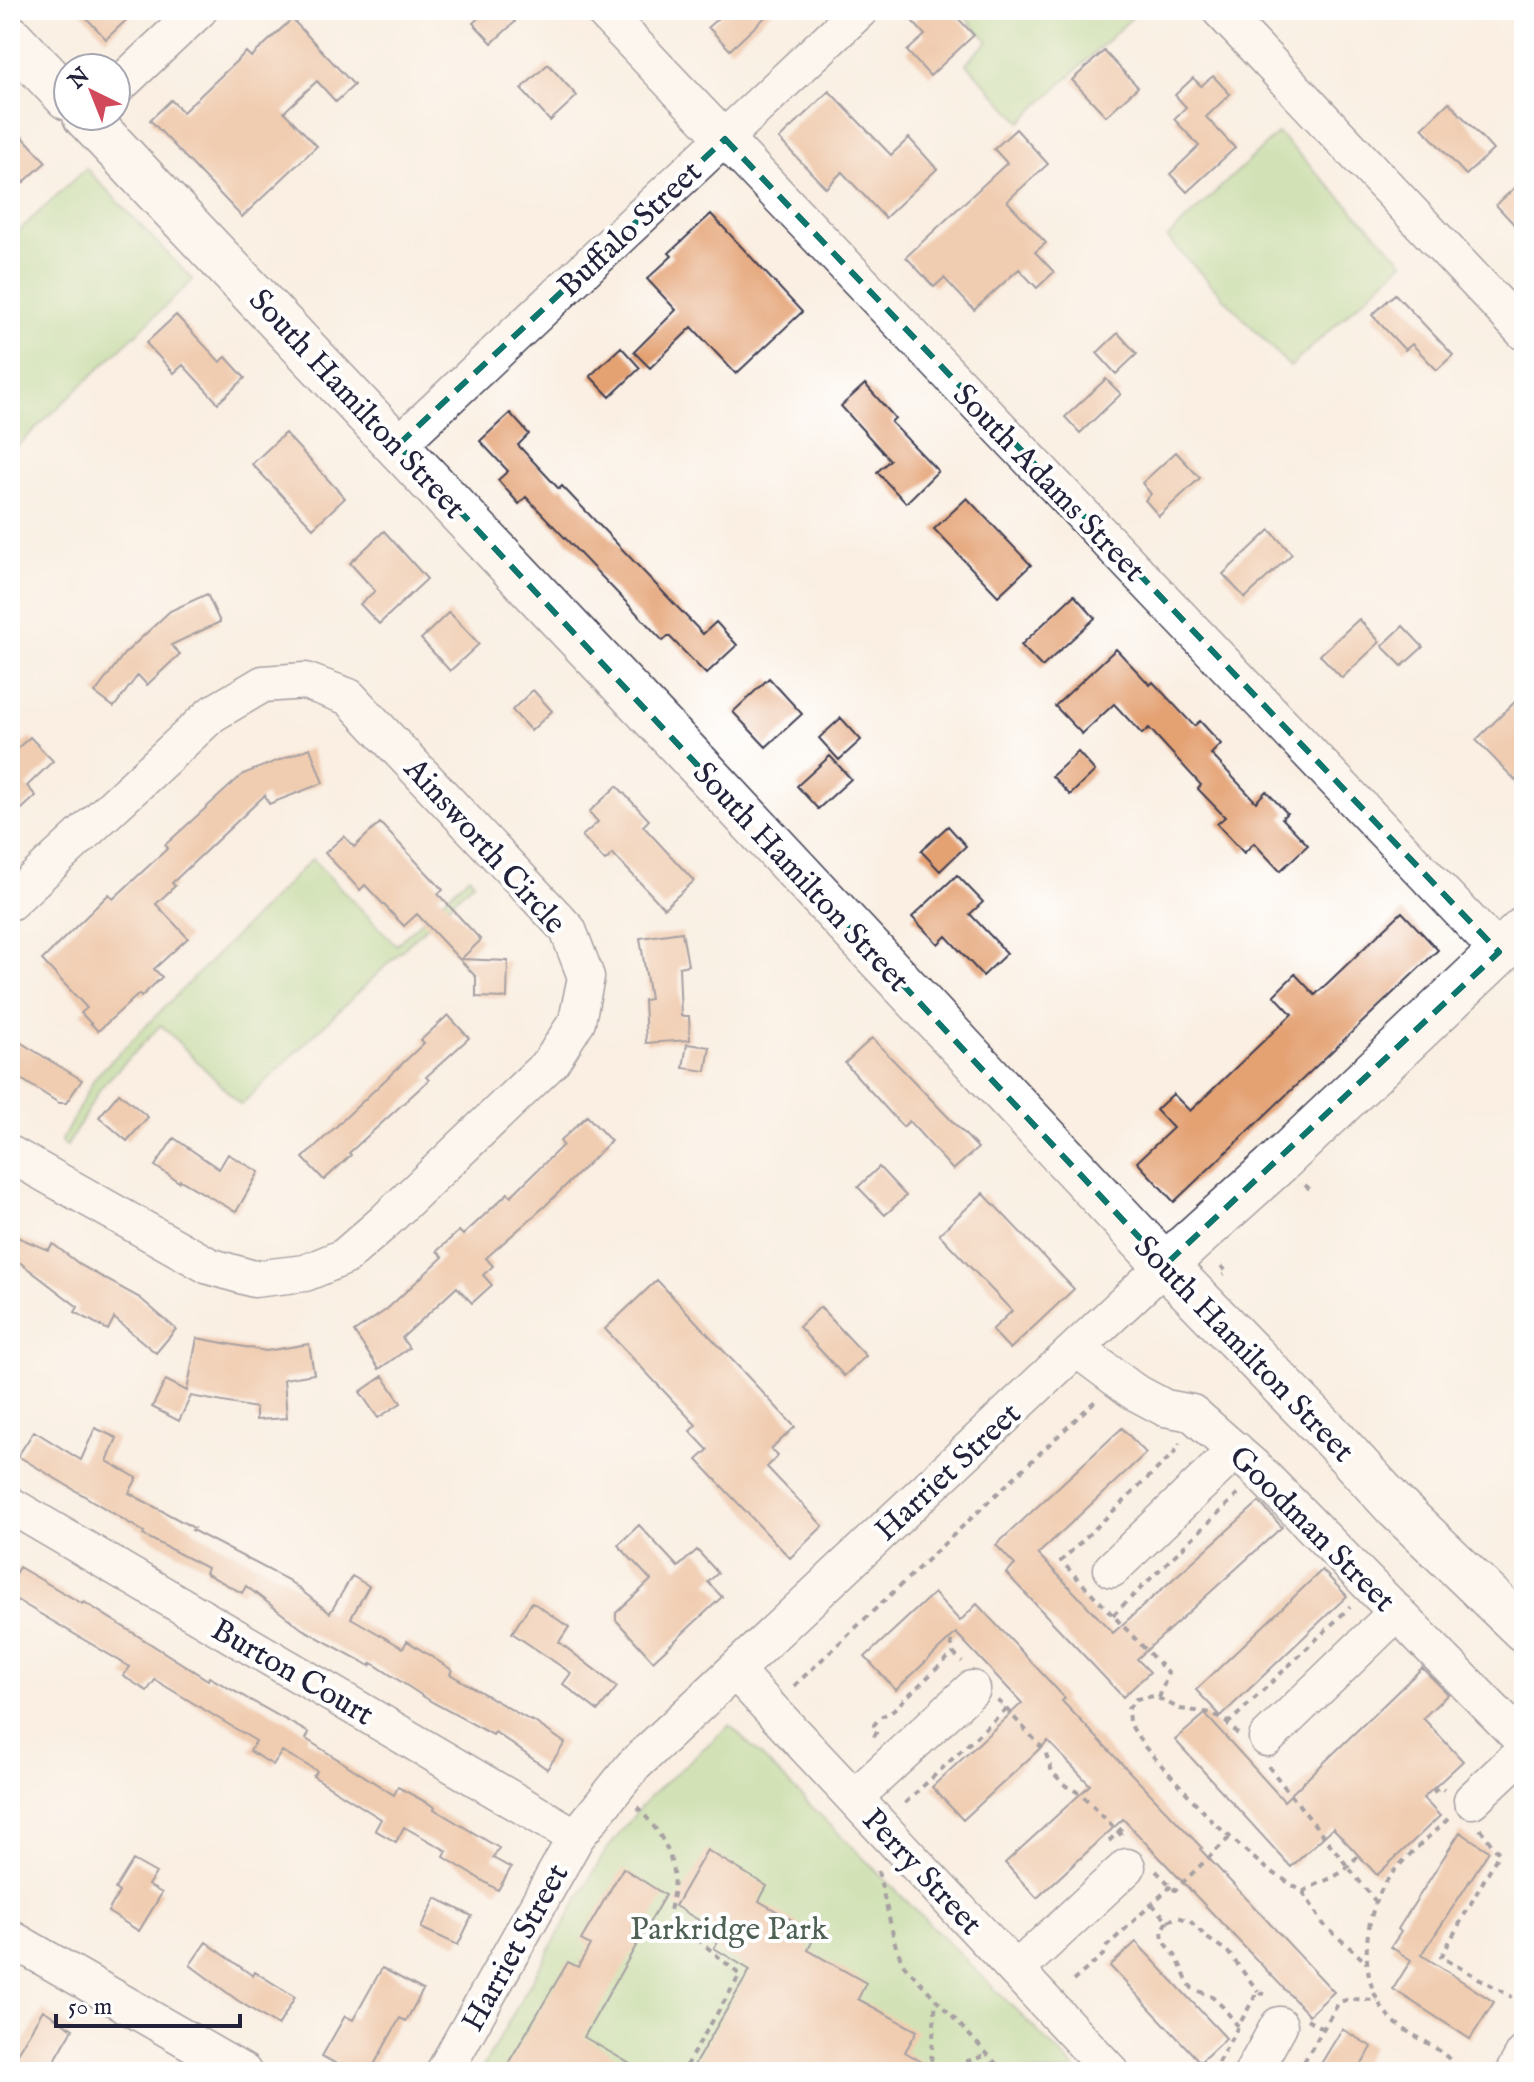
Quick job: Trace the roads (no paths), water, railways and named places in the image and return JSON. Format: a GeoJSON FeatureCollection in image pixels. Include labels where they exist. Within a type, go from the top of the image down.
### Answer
{"type":"FeatureCollection","features":[{"type":"Feature","properties":{"kind":"main road"},"geometry":{"type":"LineString","coordinates":[[10,37],[52,81]]}},
{"type":"Feature","properties":{"kind":"main road","name":"South Hamilton Street"},"geometry":{"type":"LineString","coordinates":[[100,132],[398,445],[1165,1265],[1395,1506],[1524,1630]]}},
{"type":"Feature","properties":{"kind":"main road","name":"Harriet Street"},"geometry":{"type":"LineString","coordinates":[[1165,1265],[1280,1161],[1512,941]]}},
{"type":"Feature","properties":{"kind":"street"},"geometry":{"type":"LineString","coordinates":[[132,73],[199,10]]}},
{"type":"Feature","properties":{"kind":"street","name":"South Adams Street"},"geometry":{"type":"LineString","coordinates":[[602,10],[1512,941]]}},
{"type":"Feature","properties":{"kind":"street","name":"Buffalo Street"},"geometry":{"type":"LineString","coordinates":[[398,445],[860,10]]}},
{"type":"Feature","properties":{"kind":"street"},"geometry":{"type":"LineString","coordinates":[[1220,10],[1524,332]]}},
{"type":"Feature","properties":{"kind":"street","name":"Ainsworth Circle"},"geometry":{"type":"LineString","coordinates":[[10,902],[212,714],[263,684],[305,681],[349,697],[568,930],[586,977],[577,1021],[551,1062],[344,1257],[305,1273],[254,1279],[209,1266],[10,1154]]}},
{"type":"Feature","properties":{"kind":"street","name":"Harriet Street"},"geometry":{"type":"LineString","coordinates":[[444,2072],[576,1837],[633,1766],[1165,1265]]}},
{"type":"Feature","properties":{"kind":"street","name":"Goodman Street"},"geometry":{"type":"LineString","coordinates":[[1077,1349],[1133,1391],[1165,1408],[1192,1413],[1236,1450],[1524,1742]]}},
{"type":"Feature","properties":{"kind":"street"},"geometry":{"type":"LineString","coordinates":[[1112,1569],[1236,1450]]}},
{"type":"Feature","properties":{"kind":"street","name":"Burton Court"},"geometry":{"type":"LineString","coordinates":[[10,1505],[576,1837]]}},
{"type":"Feature","properties":{"kind":"street"},"geometry":{"type":"LineString","coordinates":[[1258,1747],[1397,1612]]}},
{"type":"Feature","properties":{"kind":"street","name":"Perry Street"},"geometry":{"type":"LineString","coordinates":[[735,1671],[1111,2072]]}},
{"type":"Feature","properties":{"kind":"street"},"geometry":{"type":"LineString","coordinates":[[854,1798],[977,1683]]}},
{"type":"Feature","properties":{"kind":"street"},"geometry":{"type":"LineString","coordinates":[[1463,1811],[1524,1751]]}},
{"type":"Feature","properties":{"kind":"street"},"geometry":{"type":"LineString","coordinates":[[1016,1970],[1135,1858]]}},
{"type":"Feature","properties":{"kind":"street"},"geometry":{"type":"LineString","coordinates":[[14,1951],[243,2072]]}},
{"type":"Feature","properties":{"kind":"street"},"geometry":{"type":"LineString","coordinates":[[1253,2072],[1279,2025]]}},
{"type":"Feature","properties":{"kind":"street"},"geometry":{"type":"LineString","coordinates":[[1514,2072],[1524,2054]]}},
{"type":"Feature","properties":{"kind":"park label","name":"Parkridge Park"},"geometry":{"type":"Point","coordinates":[729,1928]}}]}
